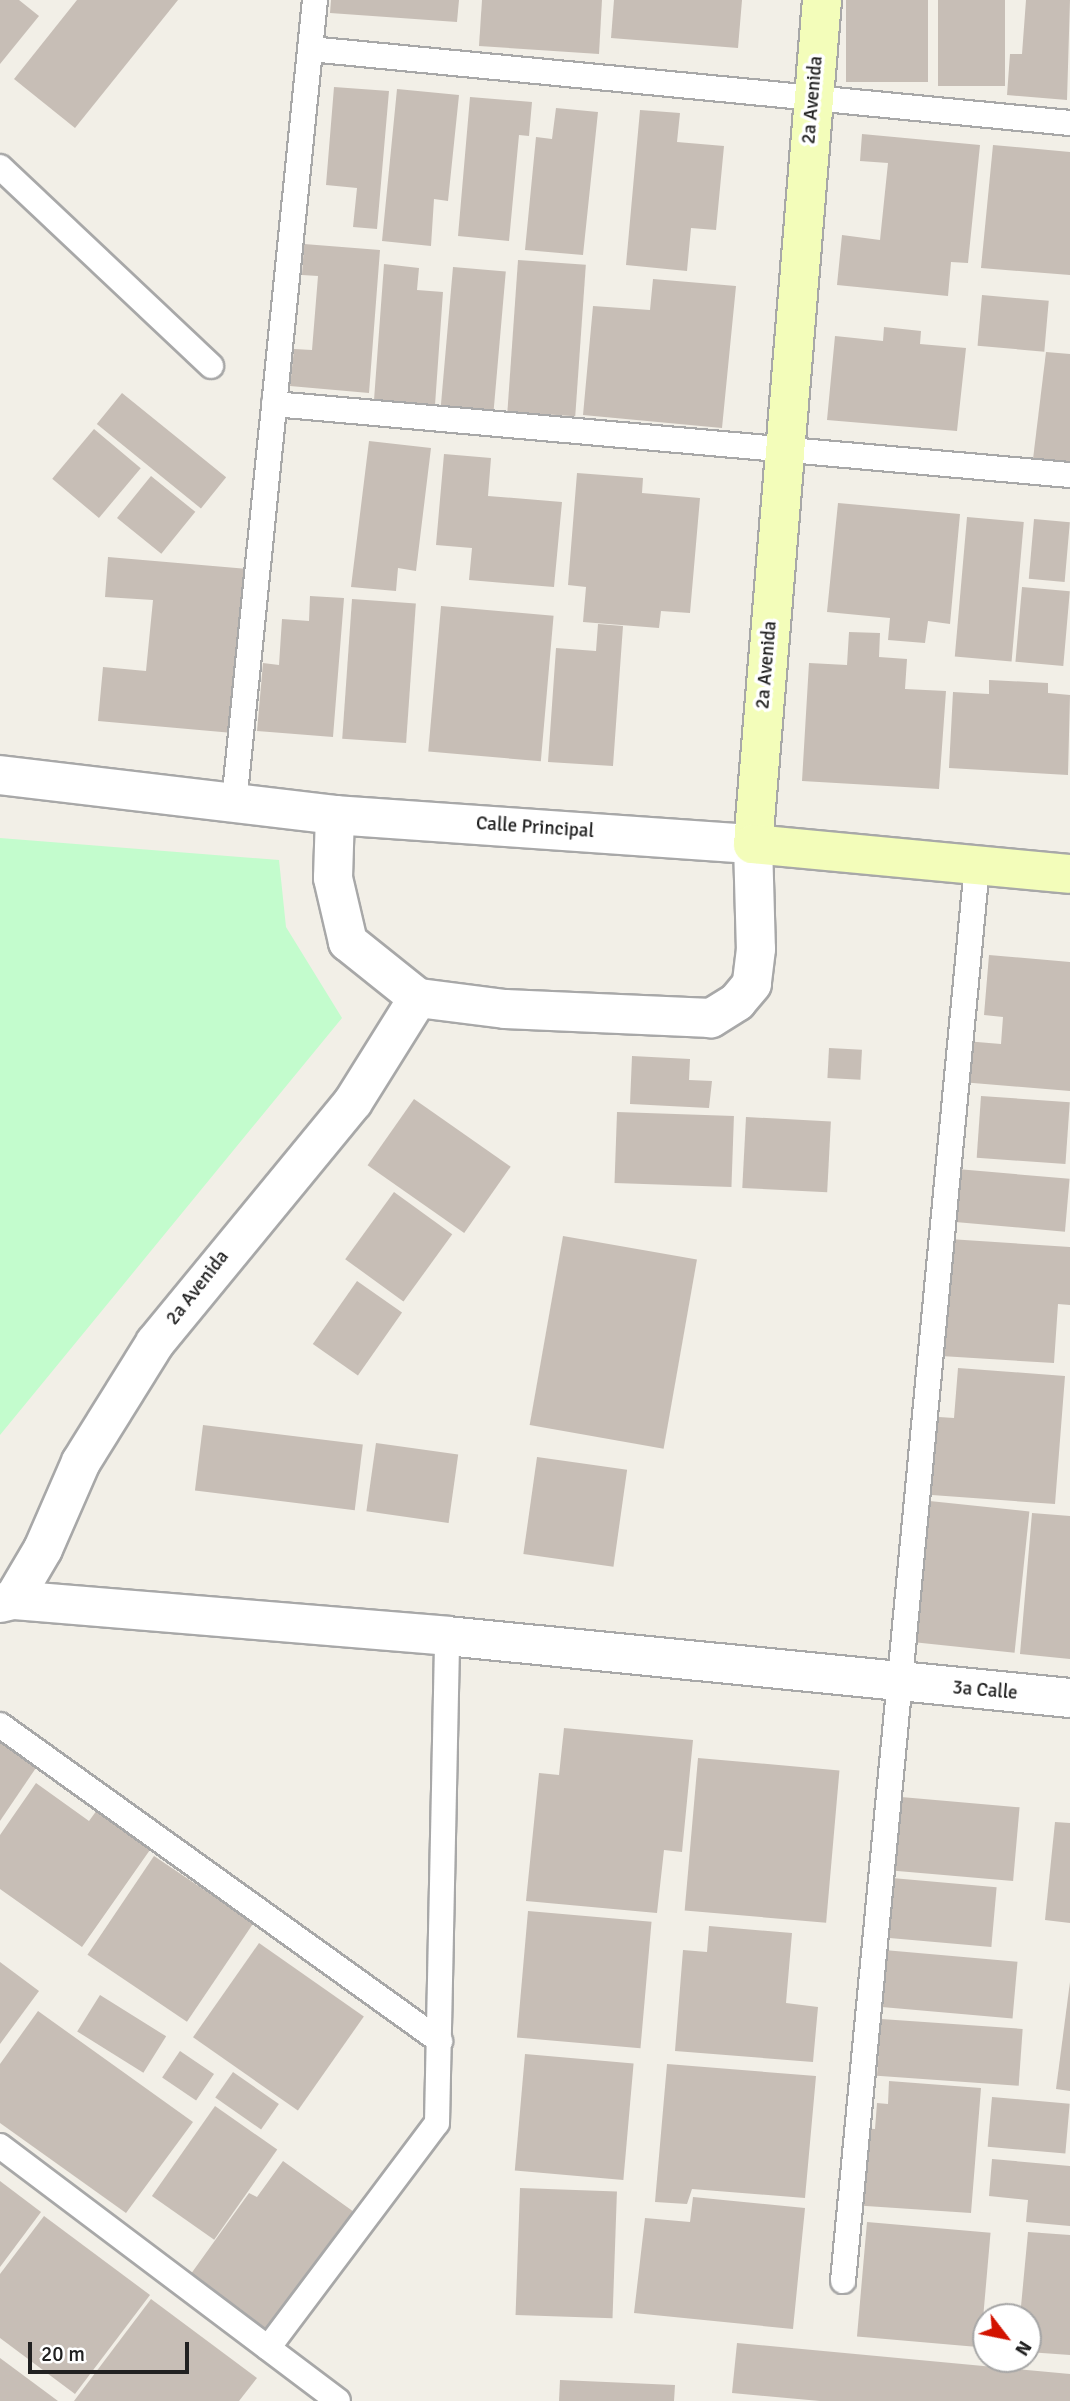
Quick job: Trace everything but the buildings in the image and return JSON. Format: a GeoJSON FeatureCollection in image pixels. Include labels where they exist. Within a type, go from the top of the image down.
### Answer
{"type":"FeatureCollection","features":[{"type":"Feature","properties":{"kind":"street","name":"2a Avenida"},"geometry":{"type":"LineString","coordinates":[[7,1602],[43,1549],[81,1462],[155,1343],[353,1102],[418,998],[505,1009],[711,1018],[737,1002],[752,984],[756,949],[753,844],[822,0]]}},
{"type":"Feature","properties":{"kind":"street","name":"Calle Principal"},"geometry":{"type":"LineString","coordinates":[[1,774],[335,815],[753,844],[1070,874]]}},
{"type":"Feature","properties":{"kind":"street"},"geometry":{"type":"LineString","coordinates":[[335,815],[332,878],[348,942],[418,998]]}},
{"type":"Feature","properties":{"kind":"street","name":"3a Calle"},"geometry":{"type":"LineString","coordinates":[[7,1602],[447,1636],[1070,1698]]}},
{"type":"Feature","properties":{"kind":"lane"},"geometry":{"type":"LineString","coordinates":[[234,803],[315,0]]}},
{"type":"Feature","properties":{"kind":"lane"},"geometry":{"type":"LineString","coordinates":[[310,49],[1070,123]]}},
{"type":"Feature","properties":{"kind":"lane"},"geometry":{"type":"LineString","coordinates":[[0,167],[211,366]]}},
{"type":"Feature","properties":{"kind":"lane"},"geometry":{"type":"LineString","coordinates":[[274,404],[1070,475]]}},
{"type":"Feature","properties":{"kind":"lane"},"geometry":{"type":"LineString","coordinates":[[843,2281],[977,866]]}},
{"type":"Feature","properties":{"kind":"lane"},"geometry":{"type":"LineString","coordinates":[[268,2348],[437,2123],[447,1636]]}},
{"type":"Feature","properties":{"kind":"lane"},"geometry":{"type":"LineString","coordinates":[[0,1725],[440,2041]]}},
{"type":"Feature","properties":{"kind":"lane"},"geometry":{"type":"LineString","coordinates":[[0,2146],[338,2401]]}},
{"type":"Feature","properties":{"kind":"green space"},"geometry":{"type":"Polygon","coordinates":[[[0,838],[279,860],[286,927],[342,1018],[0,1435],[0,838]]]}}]}
